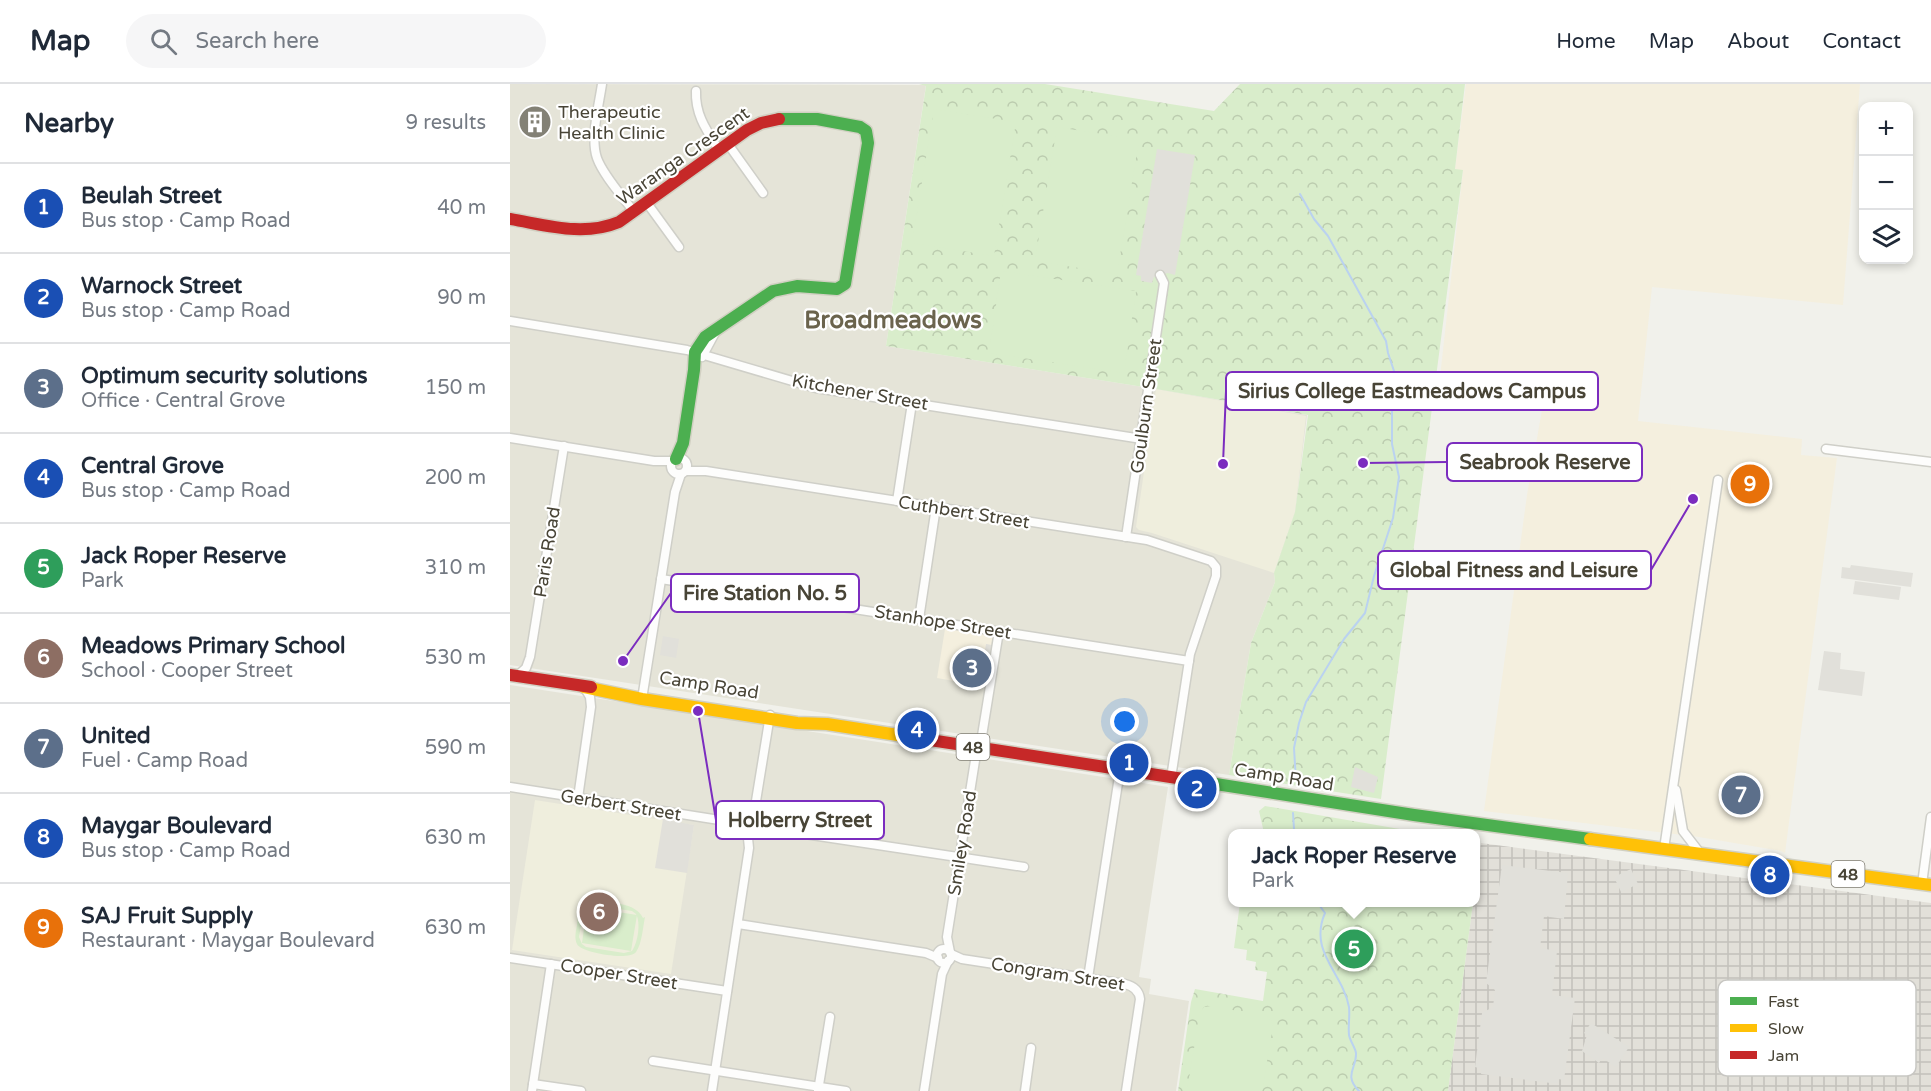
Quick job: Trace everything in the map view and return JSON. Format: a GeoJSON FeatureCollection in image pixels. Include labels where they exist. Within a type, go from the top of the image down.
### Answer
{"type":"FeatureCollection","features":[{"type":"Feature","properties":{"kind":"main road","name":"Waranga Crescent"},"geometry":{"type":"LineString","coordinates":[[510,219],[596,231],[614,225],[634,212],[723,147],[762,122],[789,117],[861,127],[866,131],[868,138],[845,284],[837,289],[797,286],[773,291],[705,337],[699,353]]}},
{"type":"Feature","properties":{"kind":"main road"},"geometry":{"type":"LineString","coordinates":[[679,466],[694,370],[699,353]]}},
{"type":"Feature","properties":{"kind":"main road","name":"Camp Road"},"geometry":{"type":"LineString","coordinates":[[513,675],[1171,778],[1242,783],[1414,815],[1927,884]]}},
{"type":"Feature","properties":{"kind":"main road","name":"Camp Road"},"geometry":{"type":"LineString","coordinates":[[584,687],[603,692],[643,696]]}},
{"type":"Feature","properties":{"kind":"street"},"geometry":{"type":"LineString","coordinates":[[602,84],[594,138],[596,156],[606,174],[634,212]]}},
{"type":"Feature","properties":{"kind":"street"},"geometry":{"type":"LineString","coordinates":[[696,91],[699,114],[706,130],[763,193]]}},
{"type":"Feature","properties":{"kind":"street"},"geometry":{"type":"LineString","coordinates":[[646,203],[679,247]]}},
{"type":"Feature","properties":{"kind":"street","name":"Goulburn Street"},"geometry":{"type":"LineString","coordinates":[[1126,537],[1164,283],[1160,275]]}},
{"type":"Feature","properties":{"kind":"street","name":"Kitchener Street"},"geometry":{"type":"LineString","coordinates":[[510,321],[699,353],[816,388],[1142,439]]}},
{"type":"Feature","properties":{"kind":"street"},"geometry":{"type":"LineString","coordinates":[[897,501],[912,403]]}},
{"type":"Feature","properties":{"kind":"street","name":"Cuthbert Street"},"geometry":{"type":"LineString","coordinates":[[510,438],[1162,544],[1206,559],[1216,567],[1215,582],[1189,661]]}},
{"type":"Feature","properties":{"kind":"street","name":"Paris Road"},"geometry":{"type":"LineString","coordinates":[[513,675],[526,668],[530,657],[564,446]]}},
{"type":"Feature","properties":{"kind":"street"},"geometry":{"type":"LineString","coordinates":[[1826,449],[1931,462]]}},
{"type":"Feature","properties":{"kind":"street"},"geometry":{"type":"LineString","coordinates":[[643,696],[679,466]]}},
{"type":"Feature","properties":{"kind":"street"},"geometry":{"type":"LineString","coordinates":[[1664,849],[1718,480]]}},
{"type":"Feature","properties":{"kind":"street"},"geometry":{"type":"LineString","coordinates":[[919,619],[936,507]]}},
{"type":"Feature","properties":{"kind":"street","name":"Stanhope Street"},"geometry":{"type":"LineString","coordinates":[[661,579],[1189,661]]}},
{"type":"Feature","properties":{"kind":"street","name":"Smiley Road"},"geometry":{"type":"LineString","coordinates":[[924,1091],[960,857],[999,631]]}},
{"type":"Feature","properties":{"kind":"street","name":"Paris Road"},"geometry":{"type":"LineString","coordinates":[[530,657],[532,669],[538,679]]}},
{"type":"Feature","properties":{"kind":"street"},"geometry":{"type":"LineString","coordinates":[[1171,778],[1189,661]]}},
{"type":"Feature","properties":{"kind":"street"},"geometry":{"type":"LineString","coordinates":[[578,798],[591,707],[590,697],[584,687]]}},
{"type":"Feature","properties":{"kind":"street"},"geometry":{"type":"LineString","coordinates":[[591,707],[603,692]]}},
{"type":"Feature","properties":{"kind":"street"},"geometry":{"type":"LineString","coordinates":[[712,1091],[769,716]]}},
{"type":"Feature","properties":{"kind":"street"},"geometry":{"type":"LineString","coordinates":[[1088,978],[1120,770]]}},
{"type":"Feature","properties":{"kind":"street"},"geometry":{"type":"LineString","coordinates":[[1675,778],[1683,831],[1700,853]]}},
{"type":"Feature","properties":{"kind":"street","name":"Gerbert Street"},"geometry":{"type":"LineString","coordinates":[[510,787],[752,825]]}},
{"type":"Feature","properties":{"kind":"street"},"geometry":{"type":"LineString","coordinates":[[1927,884],[1931,817]]}},
{"type":"Feature","properties":{"kind":"street"},"geometry":{"type":"LineString","coordinates":[[752,825],[1023,867]]}},
{"type":"Feature","properties":{"kind":"street","name":"Congram Street"},"geometry":{"type":"LineString","coordinates":[[738,924],[1130,985],[1138,992],[1139,1005],[1126,1091]]}},
{"type":"Feature","properties":{"kind":"street","name":"Cooper Street"},"geometry":{"type":"LineString","coordinates":[[510,958],[727,991]]}},
{"type":"Feature","properties":{"kind":"street"},"geometry":{"type":"LineString","coordinates":[[551,964],[533,1087],[580,1091]]}},
{"type":"Feature","properties":{"kind":"street"},"geometry":{"type":"LineString","coordinates":[[818,1089],[830,1017]]}},
{"type":"Feature","properties":{"kind":"street"},"geometry":{"type":"LineString","coordinates":[[1025,1091],[1031,1048]]}},
{"type":"Feature","properties":{"kind":"street"},"geometry":{"type":"LineString","coordinates":[[653,1061],[818,1089],[846,1091]]}},
{"type":"Feature","properties":{"kind":"shaded area"},"geometry":{"type":"Polygon","coordinates":[[[510,84],[926,85],[886,346],[1307,415],[1295,512],[1274,573],[1275,582],[1251,643],[1229,775],[510,665],[510,84]]]}},
{"type":"Feature","properties":{"kind":"shaded area"},"geometry":{"type":"Polygon","coordinates":[[[1466,84],[1860,84],[1843,305],[1652,287],[1638,421],[1802,439],[1801,455],[1837,458],[1785,853],[1699,837],[1484,811],[1527,495],[1545,393],[1440,377],[1463,171],[1455,169],[1466,84]]]}},
{"type":"Feature","properties":{"kind":"shaded area"},"geometry":{"type":"Polygon","coordinates":[[[1157,149],[1195,155],[1175,275],[1168,273],[1154,277],[1152,283],[1141,281],[1141,276],[1136,275],[1157,149]]]}},
{"type":"Feature","properties":{"kind":"shaded area"},"geometry":{"type":"Polygon","coordinates":[[[1156,389],[1306,416],[1295,512],[1274,573],[1139,530],[1136,527],[1156,389]]]}},
{"type":"Feature","properties":{"kind":"shaded area"},"geometry":{"type":"Polygon","coordinates":[[[1851,565],[1913,573],[1911,587],[1841,578],[1842,567],[1850,568],[1851,565]]]}},
{"type":"Feature","properties":{"kind":"shaded area"},"geometry":{"type":"Polygon","coordinates":[[[1855,581],[1901,587],[1899,600],[1853,594],[1855,581]]]}},
{"type":"Feature","properties":{"kind":"shaded area"},"geometry":{"type":"Polygon","coordinates":[[[946,623],[999,631],[990,689],[937,678],[946,623]]]}},
{"type":"Feature","properties":{"kind":"shaded area"},"geometry":{"type":"Polygon","coordinates":[[[663,636],[679,639],[676,658],[660,655],[663,636]]]}},
{"type":"Feature","properties":{"kind":"shaded area"},"geometry":{"type":"Polygon","coordinates":[[[986,644],[992,645],[985,688],[981,688],[980,685],[986,644]]]}},
{"type":"Feature","properties":{"kind":"shaded area"},"geometry":{"type":"Polygon","coordinates":[[[1824,651],[1841,653],[1840,669],[1865,672],[1862,696],[1818,690],[1824,651]]]}},
{"type":"Feature","properties":{"kind":"shaded area"},"geometry":{"type":"Polygon","coordinates":[[[510,685],[1168,787],[1139,977],[1151,979],[1149,994],[1189,1001],[1176,1091],[510,1091],[510,685]]]}},
{"type":"Feature","properties":{"kind":"shaded area"},"geometry":{"type":"Polygon","coordinates":[[[1355,767],[1378,777],[1374,793],[1351,787],[1355,767]]]}},
{"type":"Feature","properties":{"kind":"shaded area"},"geometry":{"type":"Polygon","coordinates":[[[535,800],[694,825],[671,974],[512,950],[535,800]]]}},
{"type":"Feature","properties":{"kind":"shaded area"},"geometry":{"type":"Polygon","coordinates":[[[663,819],[694,825],[687,873],[655,868],[663,819]]]}},
{"type":"Feature","properties":{"kind":"shaded area"},"geometry":{"type":"Polygon","coordinates":[[[1481,843],[1931,903],[1931,1091],[1448,1091],[1472,907],[1480,907],[1481,843]]]}},
{"type":"Feature","properties":{"kind":"shaded area"},"geometry":{"type":"Polygon","coordinates":[[[1502,865],[1568,873],[1564,919],[1544,916],[1540,948],[1557,951],[1552,995],[1575,998],[1564,1080],[1558,1079],[1558,1084],[1481,1074],[1482,1069],[1475,1067],[1482,1013],[1493,1007],[1495,990],[1486,983],[1502,865]]]}},
{"type":"Feature","properties":{"kind":"shaded area"},"geometry":{"type":"Polygon","coordinates":[[[1631,869],[1638,884],[1621,892],[1614,877],[1631,869]]]}},
{"type":"Feature","properties":{"kind":"shaded area"},"geometry":{"type":"Polygon","coordinates":[[[1591,1023],[1629,1047],[1616,1067],[1602,1058],[1599,1063],[1582,1051],[1587,1035],[1584,1033],[1591,1023]]]}},
{"type":"Feature","properties":{"kind":"green space"},"geometry":{"type":"Polygon","coordinates":[[[919,84],[1045,84],[1214,111],[1240,84],[1465,84],[1455,169],[1463,170],[1381,799],[1229,775],[1251,643],[1275,582],[1274,573],[1295,512],[1308,415],[886,346],[926,86],[919,84]]]}},
{"type":"Feature","properties":{"kind":"green space"},"geometry":{"type":"Polygon","coordinates":[[[934,109],[1016,122],[994,256],[912,243],[934,109]]]}},
{"type":"Feature","properties":{"kind":"green space"},"geometry":{"type":"Polygon","coordinates":[[[1057,127],[1139,140],[1117,274],[1035,261],[1057,127]]]}},
{"type":"Feature","properties":{"kind":"green space"},"geometry":{"type":"Polygon","coordinates":[[[1001,271],[1136,291],[1124,373],[989,353],[1001,271]]]}},
{"type":"Feature","properties":{"kind":"green space"},"geometry":{"type":"Polygon","coordinates":[[[1265,806],[1400,829],[1263,829],[1259,811],[1265,806]]]}},
{"type":"Feature","properties":{"kind":"green space"},"geometry":{"type":"Polygon","coordinates":[[[594,901],[622,904],[640,913],[643,918],[645,917],[641,940],[636,952],[632,955],[616,956],[596,953],[580,947],[576,942],[576,934],[579,914],[584,904],[594,901]],[[594,905],[586,907],[579,937],[582,944],[586,947],[624,953],[632,951],[639,927],[638,918],[632,911],[594,905]]]}},
{"type":"Feature","properties":{"kind":"green space"},"geometry":{"type":"Polygon","coordinates":[[[587,907],[637,915],[631,951],[582,943],[587,907]]]}},
{"type":"Feature","properties":{"kind":"green space"},"geometry":{"type":"Polygon","coordinates":[[[1239,907],[1472,907],[1448,1091],[1178,1091],[1191,1002],[1195,989],[1263,1001],[1267,972],[1255,970],[1256,962],[1246,960],[1247,950],[1234,948],[1239,907]]]}},
{"type":"Feature","properties":{"kind":"green space"},"geometry":{"type":"Polygon","coordinates":[[[1211,1006],[1266,1016],[1271,1020],[1273,1026],[1262,1091],[1187,1091],[1200,1012],[1204,1007],[1211,1006]]]}},
{"type":"Feature","properties":{"kind":"waterway"},"geometry":{"type":"LineString","coordinates":[[1296,781],[1294,748],[1306,702],[1344,639],[1365,613],[1374,576],[1393,518],[1399,477],[1392,444],[1392,411],[1399,386],[1386,341],[1328,236],[1314,219],[1300,194]]}},
{"type":"Feature","properties":{"kind":"waterway"},"geometry":{"type":"LineString","coordinates":[[1293,813],[1294,829]]}},
{"type":"Feature","properties":{"kind":"waterway"},"geometry":{"type":"LineString","coordinates":[[1321,907],[1325,913],[1321,927],[1324,951],[1346,995],[1349,1007],[1349,1035],[1356,1053],[1351,1076],[1359,1091]]}},
{"type":"Feature","properties":{"kind":"traffic: fast"},"geometry":{"type":"LineString","coordinates":[[676,459],[683,443],[695,352],[705,337],[773,291],[797,286],[837,289],[845,284],[868,143],[866,131],[860,127],[817,119],[779,119]]}},
{"type":"Feature","properties":{"kind":"traffic: fast"},"geometry":{"type":"LineString","coordinates":[[1203,782],[1414,815],[1590,839]]}},
{"type":"Feature","properties":{"kind":"traffic: slow"},"geometry":{"type":"LineString","coordinates":[[584,687],[642,699],[797,723],[827,724],[917,738]]}},
{"type":"Feature","properties":{"kind":"traffic: slow"},"geometry":{"type":"LineString","coordinates":[[1590,839],[1931,885]]}},
{"type":"Feature","properties":{"kind":"traffic: jam"},"geometry":{"type":"LineString","coordinates":[[510,219],[551,227],[578,229],[592,229],[619,222],[747,130],[761,123],[779,119]]}},
{"type":"Feature","properties":{"kind":"traffic: jam"},"geometry":{"type":"LineString","coordinates":[[510,675],[591,687]]}},
{"type":"Feature","properties":{"kind":"traffic: jam"},"geometry":{"type":"LineString","coordinates":[[917,738],[1203,782]]}},
{"type":"Feature","properties":{"kind":"place","name":"Therapeutic Health Clinic"},"geometry":{"type":"Point","coordinates":[535,122]}},
{"type":"Feature","properties":{"kind":"place","name":"Seabrook Reserve"},"geometry":{"type":"Point","coordinates":[1363,463]}},
{"type":"Feature","properties":{"kind":"place","name":"Sirius College Eastmeadows Campus"},"geometry":{"type":"Point","coordinates":[1223,464]}},
{"type":"Feature","properties":{"kind":"place","name":"SAJ Fruit Supply"},"geometry":{"type":"Point","coordinates":[1750,484]}},
{"type":"Feature","properties":{"kind":"place","name":"Global Fitness and Leisure"},"geometry":{"type":"Point","coordinates":[1693,499]}},
{"type":"Feature","properties":{"kind":"place","name":"Fire Station No. 5"},"geometry":{"type":"Point","coordinates":[623,661]}},
{"type":"Feature","properties":{"kind":"place","name":"Optimum security solutions"},"geometry":{"type":"Point","coordinates":[972,668]}},
{"type":"Feature","properties":{"kind":"place","name":"Holberry Street"},"geometry":{"type":"Point","coordinates":[698,711]}},
{"type":"Feature","properties":{"kind":"place","name":"Central Grove"},"geometry":{"type":"Point","coordinates":[917,730]}},
{"type":"Feature","properties":{"kind":"place","name":"Beulah Street"},"geometry":{"type":"Point","coordinates":[1129,763]}},
{"type":"Feature","properties":{"kind":"place","name":"Warnock Street"},"geometry":{"type":"Point","coordinates":[1197,789]}},
{"type":"Feature","properties":{"kind":"place","name":"United"},"geometry":{"type":"Point","coordinates":[1741,795]}},
{"type":"Feature","properties":{"kind":"place","name":"Maygar Boulevard"},"geometry":{"type":"Point","coordinates":[1770,875]}},
{"type":"Feature","properties":{"kind":"place","name":"Meadows Primary School"},"geometry":{"type":"Point","coordinates":[599,912]}},
{"type":"Feature","properties":{"kind":"place","name":"Jack Roper Reserve"},"geometry":{"type":"Point","coordinates":[1354,949]}},
{"type":"Feature","properties":{"kind":"district","name":"Broadmeadows"},"geometry":{"type":"Point","coordinates":[893,320]}}]}
